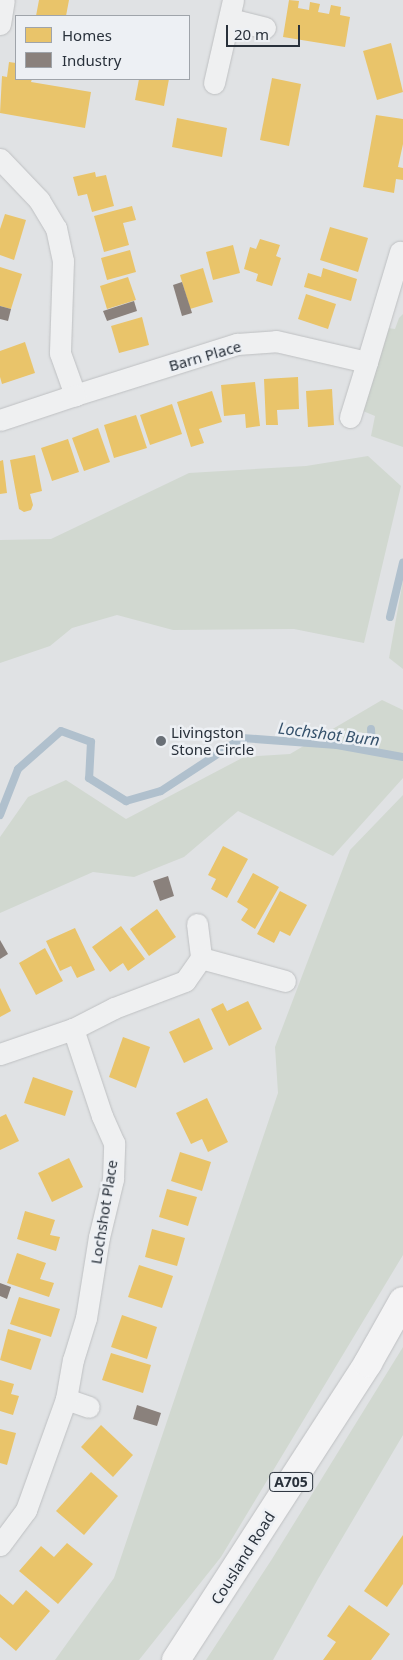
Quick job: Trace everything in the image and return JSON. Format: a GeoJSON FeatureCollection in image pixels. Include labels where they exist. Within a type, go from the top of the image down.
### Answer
{"type":"FeatureCollection","features":[{"type":"Feature","properties":{"kind":"main road","name":"Cousland Road"},"geometry":{"type":"LineString","coordinates":[[176,1660],[368,1363],[403,1301]]}},
{"type":"Feature","properties":{"kind":"street"},"geometry":{"type":"LineString","coordinates":[[0,24],[4,0]]}},
{"type":"Feature","properties":{"kind":"street"},"geometry":{"type":"LineString","coordinates":[[214,83],[231,10],[265,28]]}},
{"type":"Feature","properties":{"kind":"street"},"geometry":{"type":"LineString","coordinates":[[0,159],[38,200],[56,228],[63,261],[60,353],[75,395]]}},
{"type":"Feature","properties":{"kind":"street"},"geometry":{"type":"LineString","coordinates":[[350,417],[400,252]]}},
{"type":"Feature","properties":{"kind":"street","name":"Barn Place"},"geometry":{"type":"LineString","coordinates":[[0,420],[237,344],[276,341],[367,362]]}},
{"type":"Feature","properties":{"kind":"street"},"geometry":{"type":"LineString","coordinates":[[0,1054],[73,1028],[114,1008],[185,980],[201,958],[197,924]]}},
{"type":"Feature","properties":{"kind":"street"},"geometry":{"type":"LineString","coordinates":[[201,958],[285,981]]}},
{"type":"Feature","properties":{"kind":"street","name":"Lochshot Place"},"geometry":{"type":"LineString","coordinates":[[0,1545],[26,1510],[66,1399],[73,1360],[87,1310],[113,1179],[114,1143],[102,1116],[73,1028]]}},
{"type":"Feature","properties":{"kind":"street"},"geometry":{"type":"LineString","coordinates":[[66,1399],[89,1407]]}},
{"type":"Feature","properties":{"kind":"shaded area"},"geometry":{"type":"Polygon","coordinates":[[[403,314],[403,447],[371,436],[375,416],[363,411],[388,328],[395,329],[399,318],[403,314]]]}},
{"type":"Feature","properties":{"kind":"shaded area"},"geometry":{"type":"Polygon","coordinates":[[[368,456],[401,486],[364,643],[294,629],[173,630],[117,615],[72,628],[50,646],[0,663],[0,540],[51,539],[189,473],[306,466],[368,456]]]}},
{"type":"Feature","properties":{"kind":"shaded area"},"geometry":{"type":"Polygon","coordinates":[[[403,580],[403,669],[389,658],[403,580]]]}},
{"type":"Feature","properties":{"kind":"shaded area"},"geometry":{"type":"Polygon","coordinates":[[[382,700],[403,710],[403,778],[333,856],[238,811],[184,857],[134,877],[93,872],[0,913],[0,837],[28,797],[66,780],[126,819],[244,757],[290,754],[382,700]]]}},
{"type":"Feature","properties":{"kind":"shaded area"},"geometry":{"type":"Polygon","coordinates":[[[403,795],[403,1255],[221,1557],[139,1660],[55,1660],[114,1578],[278,1093],[275,1047],[350,850],[403,795]]]}},
{"type":"Feature","properties":{"kind":"shaded area"},"geometry":{"type":"Polygon","coordinates":[[[403,1347],[403,1435],[318,1579],[273,1660],[206,1660],[272,1559],[403,1347]]]}},
{"type":"Feature","properties":{"kind":"building: Homes"},"geometry":{"type":"Polygon","coordinates":[[[39,0],[69,0],[66,15],[36,15],[39,0]]]}},
{"type":"Feature","properties":{"kind":"building: Homes"},"geometry":{"type":"Polygon","coordinates":[[[289,0],[299,1],[298,8],[309,10],[310,2],[320,4],[318,12],[329,14],[331,5],[341,7],[340,15],[350,17],[345,47],[283,37],[289,0]]]}},
{"type":"Feature","properties":{"kind":"building: Homes"},"geometry":{"type":"Polygon","coordinates":[[[391,43],[403,92],[377,100],[363,51],[391,43]]]}},
{"type":"Feature","properties":{"kind":"building: Homes"},"geometry":{"type":"Polygon","coordinates":[[[9,62],[15,63],[15,80],[32,80],[31,82],[91,92],[85,128],[0,113],[2,76],[7,77],[9,62]]]}},
{"type":"Feature","properties":{"kind":"building: Homes"},"geometry":{"type":"Polygon","coordinates":[[[272,78],[301,84],[289,146],[260,140],[272,78]]]}},
{"type":"Feature","properties":{"kind":"building: Homes"},"geometry":{"type":"Polygon","coordinates":[[[139,80],[169,80],[164,106],[135,100],[139,80]]]}},
{"type":"Feature","properties":{"kind":"building: Homes"},"geometry":{"type":"Polygon","coordinates":[[[376,115],[403,119],[403,144],[398,167],[403,168],[403,180],[396,179],[394,193],[363,187],[376,115]]]}},
{"type":"Feature","properties":{"kind":"building: Homes"},"geometry":{"type":"Polygon","coordinates":[[[177,118],[227,128],[222,157],[172,147],[177,118]]]}},
{"type":"Feature","properties":{"kind":"building: Homes"},"geometry":{"type":"Polygon","coordinates":[[[95,172],[96,177],[106,175],[114,206],[92,212],[87,194],[78,196],[73,177],[95,172]]]}},
{"type":"Feature","properties":{"kind":"building: Homes"},"geometry":{"type":"Polygon","coordinates":[[[132,206],[136,220],[123,223],[129,245],[104,252],[94,216],[132,206]]]}},
{"type":"Feature","properties":{"kind":"building: Homes"},"geometry":{"type":"Polygon","coordinates":[[[5,214],[26,220],[14,260],[0,255],[0,229],[5,214]]]}},
{"type":"Feature","properties":{"kind":"building: Homes"},"geometry":{"type":"Polygon","coordinates":[[[330,227],[368,238],[358,272],[320,260],[330,227]]]}},
{"type":"Feature","properties":{"kind":"building: Homes"},"geometry":{"type":"Polygon","coordinates":[[[260,239],[280,245],[276,256],[281,258],[272,286],[256,281],[258,274],[244,269],[250,247],[256,249],[260,239]]]}},
{"type":"Feature","properties":{"kind":"building: Homes"},"geometry":{"type":"Polygon","coordinates":[[[233,245],[240,273],[213,280],[206,252],[233,245]]]}},
{"type":"Feature","properties":{"kind":"building: Homes"},"geometry":{"type":"Polygon","coordinates":[[[130,250],[136,272],[107,280],[101,258],[130,250]]]}},
{"type":"Feature","properties":{"kind":"building: Homes"},"geometry":{"type":"Polygon","coordinates":[[[0,267],[22,274],[11,309],[0,306],[0,267]]]}},
{"type":"Feature","properties":{"kind":"building: Homes"},"geometry":{"type":"Polygon","coordinates":[[[203,268],[213,302],[190,309],[180,275],[203,268]]]}},
{"type":"Feature","properties":{"kind":"building: Homes"},"geometry":{"type":"Polygon","coordinates":[[[323,268],[357,279],[351,301],[304,287],[308,273],[321,277],[323,268]]]}},
{"type":"Feature","properties":{"kind":"building: Homes"},"geometry":{"type":"Polygon","coordinates":[[[128,277],[136,300],[107,309],[100,286],[128,277]]]}},
{"type":"Feature","properties":{"kind":"building: Homes"},"geometry":{"type":"Polygon","coordinates":[[[306,294],[336,304],[328,329],[298,319],[306,294]]]}},
{"type":"Feature","properties":{"kind":"building: Homes"},"geometry":{"type":"Polygon","coordinates":[[[142,317],[149,345],[119,353],[111,326],[142,317]]]}},
{"type":"Feature","properties":{"kind":"building: Homes"},"geometry":{"type":"Polygon","coordinates":[[[25,342],[35,373],[2,384],[0,377],[0,351],[25,342]]]}},
{"type":"Feature","properties":{"kind":"building: Homes"},"geometry":{"type":"Polygon","coordinates":[[[298,377],[299,409],[277,410],[278,425],[266,425],[264,379],[298,377]]]}},
{"type":"Feature","properties":{"kind":"building: Homes"},"geometry":{"type":"Polygon","coordinates":[[[255,382],[260,426],[246,428],[245,414],[224,416],[221,385],[255,382]]]}},
{"type":"Feature","properties":{"kind":"building: Homes"},"geometry":{"type":"Polygon","coordinates":[[[332,389],[334,425],[308,427],[306,391],[332,389]]]}},
{"type":"Feature","properties":{"kind":"building: Homes"},"geometry":{"type":"Polygon","coordinates":[[[212,391],[222,422],[199,429],[204,443],[191,447],[177,402],[212,391]]]}},
{"type":"Feature","properties":{"kind":"building: Homes"},"geometry":{"type":"Polygon","coordinates":[[[172,404],[182,434],[150,445],[140,415],[172,404]]]}},
{"type":"Feature","properties":{"kind":"building: Homes"},"geometry":{"type":"Polygon","coordinates":[[[136,415],[147,448],[114,458],[104,425],[136,415]]]}},
{"type":"Feature","properties":{"kind":"building: Homes"},"geometry":{"type":"Polygon","coordinates":[[[98,428],[110,462],[84,471],[72,438],[98,428]]]}},
{"type":"Feature","properties":{"kind":"building: Homes"},"geometry":{"type":"Polygon","coordinates":[[[68,439],[79,472],[52,481],[41,448],[68,439]]]}},
{"type":"Feature","properties":{"kind":"building: Homes"},"geometry":{"type":"Polygon","coordinates":[[[35,455],[42,491],[30,494],[33,505],[31,510],[24,512],[19,509],[10,460],[35,455]]]}},
{"type":"Feature","properties":{"kind":"building: Homes"},"geometry":{"type":"Polygon","coordinates":[[[3,460],[7,493],[0,494],[0,461],[3,460]]]}},
{"type":"Feature","properties":{"kind":"building: Homes"},"geometry":{"type":"Polygon","coordinates":[[[223,846],[248,859],[227,898],[211,889],[216,879],[208,875],[223,846]]]}},
{"type":"Feature","properties":{"kind":"building: Homes"},"geometry":{"type":"Polygon","coordinates":[[[253,873],[279,887],[255,929],[241,920],[248,909],[237,902],[253,873]]]}},
{"type":"Feature","properties":{"kind":"building: Homes"},"geometry":{"type":"Polygon","coordinates":[[[280,891],[307,905],[290,936],[280,931],[274,943],[257,934],[280,891]]]}},
{"type":"Feature","properties":{"kind":"building: Homes"},"geometry":{"type":"Polygon","coordinates":[[[157,909],[176,937],[149,956],[130,929],[157,909]]]}},
{"type":"Feature","properties":{"kind":"building: Homes"},"geometry":{"type":"Polygon","coordinates":[[[121,926],[145,959],[128,971],[123,963],[110,972],[92,947],[121,926]]]}},
{"type":"Feature","properties":{"kind":"building: Homes"},"geometry":{"type":"Polygon","coordinates":[[[75,928],[95,970],[77,978],[71,966],[60,971],[46,941],[75,928]]]}},
{"type":"Feature","properties":{"kind":"building: Homes"},"geometry":{"type":"Polygon","coordinates":[[[45,948],[63,981],[36,995],[19,963],[45,948]]]}},
{"type":"Feature","properties":{"kind":"building: Homes"},"geometry":{"type":"Polygon","coordinates":[[[0,988],[11,1011],[0,1017],[0,988]]]}},
{"type":"Feature","properties":{"kind":"building: Homes"},"geometry":{"type":"Polygon","coordinates":[[[248,1001],[262,1029],[229,1046],[211,1009],[223,1003],[227,1011],[248,1001]]]}},
{"type":"Feature","properties":{"kind":"building: Homes"},"geometry":{"type":"Polygon","coordinates":[[[199,1018],[213,1049],[184,1063],[169,1032],[199,1018]]]}},
{"type":"Feature","properties":{"kind":"building: Homes"},"geometry":{"type":"Polygon","coordinates":[[[123,1037],[150,1047],[136,1088],[109,1077],[123,1037]]]}},
{"type":"Feature","properties":{"kind":"building: Homes"},"geometry":{"type":"Polygon","coordinates":[[[33,1077],[73,1091],[65,1116],[24,1103],[33,1077]]]}},
{"type":"Feature","properties":{"kind":"building: Homes"},"geometry":{"type":"Polygon","coordinates":[[[207,1098],[228,1142],[208,1152],[202,1139],[191,1144],[176,1113],[207,1098]]]}},
{"type":"Feature","properties":{"kind":"building: Homes"},"geometry":{"type":"Polygon","coordinates":[[[6,1114],[19,1141],[0,1150],[0,1117],[6,1114]]]}},
{"type":"Feature","properties":{"kind":"building: Homes"},"geometry":{"type":"Polygon","coordinates":[[[180,1152],[211,1162],[202,1191],[171,1181],[180,1152]]]}},
{"type":"Feature","properties":{"kind":"building: Homes"},"geometry":{"type":"Polygon","coordinates":[[[69,1158],[83,1187],[52,1202],[38,1173],[69,1158]]]}},
{"type":"Feature","properties":{"kind":"building: Homes"},"geometry":{"type":"Polygon","coordinates":[[[167,1189],[197,1197],[188,1226],[159,1217],[167,1189]]]}},
{"type":"Feature","properties":{"kind":"building: Homes"},"geometry":{"type":"Polygon","coordinates":[[[25,1211],[55,1220],[50,1235],[60,1237],[56,1251],[17,1239],[25,1211]]]}},
{"type":"Feature","properties":{"kind":"building: Homes"},"geometry":{"type":"Polygon","coordinates":[[[152,1229],[185,1238],[177,1266],[145,1257],[152,1229]]]}},
{"type":"Feature","properties":{"kind":"building: Homes"},"geometry":{"type":"Polygon","coordinates":[[[17,1253],[46,1263],[40,1279],[54,1283],[49,1297],[7,1283],[17,1253]]]}},
{"type":"Feature","properties":{"kind":"building: Homes"},"geometry":{"type":"Polygon","coordinates":[[[139,1265],[173,1276],[162,1308],[128,1297],[139,1265]]]}},
{"type":"Feature","properties":{"kind":"building: Homes"},"geometry":{"type":"Polygon","coordinates":[[[19,1297],[60,1309],[51,1337],[10,1324],[19,1297]]]}},
{"type":"Feature","properties":{"kind":"building: Homes"},"geometry":{"type":"Polygon","coordinates":[[[122,1315],[157,1327],[147,1359],[111,1347],[122,1315]]]}},
{"type":"Feature","properties":{"kind":"building: Homes"},"geometry":{"type":"Polygon","coordinates":[[[8,1329],[41,1339],[31,1370],[0,1360],[8,1329]]]}},
{"type":"Feature","properties":{"kind":"building: Homes"},"geometry":{"type":"Polygon","coordinates":[[[111,1353],[151,1365],[143,1393],[102,1380],[111,1353]]]}},
{"type":"Feature","properties":{"kind":"building: Homes"},"geometry":{"type":"Polygon","coordinates":[[[0,1380],[14,1384],[11,1394],[19,1396],[13,1415],[0,1411],[0,1380]]]}},
{"type":"Feature","properties":{"kind":"building: Homes"},"geometry":{"type":"Polygon","coordinates":[[[101,1425],[133,1455],[113,1477],[81,1447],[101,1425]]]}},
{"type":"Feature","properties":{"kind":"building: Homes"},"geometry":{"type":"Polygon","coordinates":[[[0,1429],[16,1433],[7,1465],[0,1463],[0,1429]]]}},
{"type":"Feature","properties":{"kind":"building: Homes"},"geometry":{"type":"Polygon","coordinates":[[[91,1472],[118,1496],[84,1535],[56,1511],[91,1472]]]}},
{"type":"Feature","properties":{"kind":"building: Homes"},"geometry":{"type":"Polygon","coordinates":[[[403,1535],[403,1584],[387,1607],[364,1591],[403,1535]]]}},
{"type":"Feature","properties":{"kind":"building: Homes"},"geometry":{"type":"Polygon","coordinates":[[[67,1543],[93,1564],[58,1604],[19,1571],[41,1546],[54,1557],[67,1543]]]}},
{"type":"Feature","properties":{"kind":"building: Homes"},"geometry":{"type":"Polygon","coordinates":[[[26,1590],[50,1611],[16,1651],[0,1637],[0,1594],[13,1605],[26,1590]]]}},
{"type":"Feature","properties":{"kind":"building: Homes"},"geometry":{"type":"Polygon","coordinates":[[[349,1605],[390,1634],[371,1660],[323,1660],[336,1642],[327,1636],[349,1605]]]}},
{"type":"Feature","properties":{"kind":"building: Industry"},"geometry":{"type":"Polygon","coordinates":[[[182,282],[192,313],[182,316],[173,285],[182,282]]]}},
{"type":"Feature","properties":{"kind":"building: Industry"},"geometry":{"type":"Polygon","coordinates":[[[134,301],[137,311],[107,321],[103,311],[134,301]]]}},
{"type":"Feature","properties":{"kind":"building: Industry"},"geometry":{"type":"Polygon","coordinates":[[[0,306],[11,309],[8,321],[0,319],[0,306]]]}},
{"type":"Feature","properties":{"kind":"building: Industry"},"geometry":{"type":"Polygon","coordinates":[[[168,876],[174,896],[160,901],[153,881],[168,876]]]}},
{"type":"Feature","properties":{"kind":"building: Industry"},"geometry":{"type":"Polygon","coordinates":[[[0,940],[8,954],[0,959],[0,940]]]}},
{"type":"Feature","properties":{"kind":"building: Industry"},"geometry":{"type":"Polygon","coordinates":[[[0,1283],[11,1287],[7,1299],[0,1296],[0,1283]]]}},
{"type":"Feature","properties":{"kind":"building: Industry"},"geometry":{"type":"Polygon","coordinates":[[[137,1405],[161,1413],[157,1426],[133,1419],[137,1405]]]}},
{"type":"Feature","properties":{"kind":"waterway"},"geometry":{"type":"LineString","coordinates":[[390,617],[403,563]]}},
{"type":"Feature","properties":{"kind":"waterway"},"geometry":{"type":"LineString","coordinates":[[371,729],[372,751]]}},
{"type":"Feature","properties":{"kind":"waterway","name":"Lochshot Burn"},"geometry":{"type":"LineString","coordinates":[[0,815],[18,769],[61,731],[91,742],[89,778],[126,801],[161,791],[242,738],[337,745],[403,757]]}},
{"type":"Feature","properties":{"kind":"place","name":"Livingston Stone Circle"},"geometry":{"type":"Point","coordinates":[161,741]}}]}
